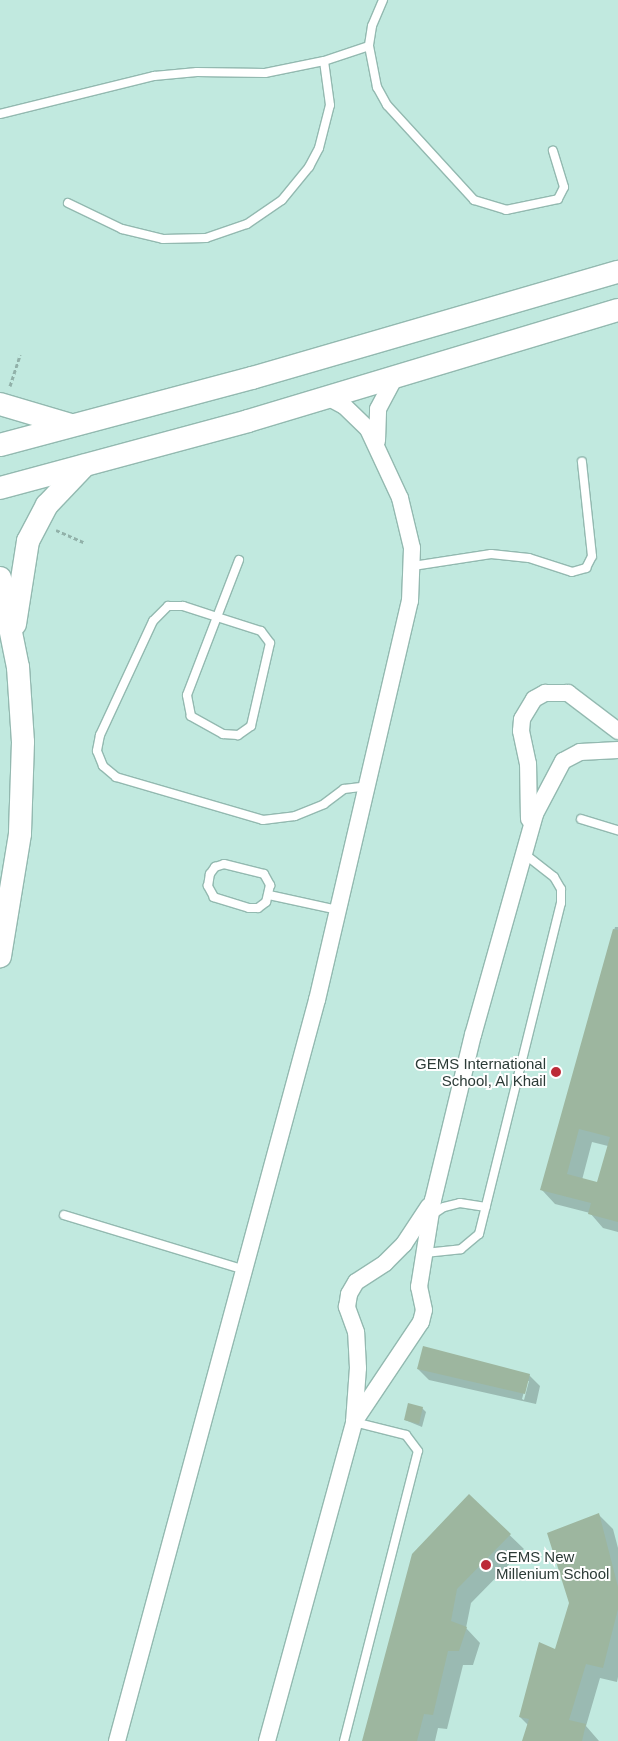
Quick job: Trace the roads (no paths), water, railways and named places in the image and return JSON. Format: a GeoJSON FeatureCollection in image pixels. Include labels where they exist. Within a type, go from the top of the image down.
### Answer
{"type":"FeatureCollection","features":[{"type":"Feature","properties":{"kind":"street"},"geometry":{"type":"LineString","coordinates":[[0,446],[618,272]]}},
{"type":"Feature","properties":{"kind":"street"},"geometry":{"type":"LineString","coordinates":[[0,488],[329,398],[618,310]]}},
{"type":"Feature","properties":{"kind":"street"},"geometry":{"type":"LineString","coordinates":[[377,443],[378,409],[394,379]]}},
{"type":"Feature","properties":{"kind":"street"},"geometry":{"type":"LineString","coordinates":[[117,1741],[245,1270],[340,910],[410,601],[413,566],[405,514],[377,443],[357,416],[329,398]]}},
{"type":"Feature","properties":{"kind":"street"},"geometry":{"type":"LineString","coordinates":[[1,405],[74,425]]}},
{"type":"Feature","properties":{"kind":"street"},"geometry":{"type":"LineString","coordinates":[[13,638],[23,562],[37,522],[48,505],[85,465]]}},
{"type":"Feature","properties":{"kind":"street"},"geometry":{"type":"LineString","coordinates":[[0,578],[13,638],[21,697],[23,786],[16,871],[0,956]]}},
{"type":"Feature","properties":{"kind":"street"},"geometry":{"type":"LineString","coordinates":[[528,833],[530,788],[521,731],[526,708],[545,693],[568,693],[618,731]]}},
{"type":"Feature","properties":{"kind":"street"},"geometry":{"type":"LineString","coordinates":[[354,1422],[421,1322],[424,1310],[419,1287],[432,1200],[528,833],[543,796],[563,761],[580,752],[618,750]]}},
{"type":"Feature","properties":{"kind":"street"},"geometry":{"type":"LineString","coordinates":[[267,1741],[354,1422],[358,1360],[356,1332],[347,1307],[349,1294],[356,1282],[385,1263],[404,1244],[432,1200]]}},
{"type":"Feature","properties":{"kind":"lane"},"geometry":{"type":"LineString","coordinates":[[383,0],[372,26],[369,46],[373,74],[387,105],[466,192],[484,205],[512,210],[558,198],[564,187],[553,151]]}},
{"type":"Feature","properties":{"kind":"lane"},"geometry":{"type":"LineString","coordinates":[[0,114],[175,73],[265,73],[324,61],[369,46]]}},
{"type":"Feature","properties":{"kind":"lane"},"geometry":{"type":"LineString","coordinates":[[68,204],[122,229],[163,239],[206,238],[247,224],[282,200],[309,167],[318,148],[330,105],[324,61]]}},
{"type":"Feature","properties":{"kind":"lane"},"geometry":{"type":"LineString","coordinates":[[413,566],[491,554],[529,558],[572,572],[586,568],[592,556],[582,462]]}},
{"type":"Feature","properties":{"kind":"lane"},"geometry":{"type":"LineString","coordinates":[[240,560],[217,618],[186,703],[191,716],[201,725],[223,734],[238,735],[251,726],[255,719],[270,643],[261,631],[217,618],[176,605],[157,615],[100,734],[97,751],[103,766],[116,777],[263,820],[295,816],[324,804],[344,789],[369,787]]}},
{"type":"Feature","properties":{"kind":"lane"},"geometry":{"type":"LineString","coordinates":[[580,819],[618,830]]}},
{"type":"Feature","properties":{"kind":"lane"},"geometry":{"type":"LineString","coordinates":[[425,1252],[453,1251],[468,1245],[479,1234],[561,903],[561,889],[554,877],[523,853]]}},
{"type":"Feature","properties":{"kind":"lane"},"geometry":{"type":"LineString","coordinates":[[224,864],[264,874],[270,880],[269,895],[262,905],[254,908],[218,899],[209,890],[210,874],[215,867],[224,864]]}},
{"type":"Feature","properties":{"kind":"lane"},"geometry":{"type":"LineString","coordinates":[[269,895],[340,910]]}},
{"type":"Feature","properties":{"kind":"lane"},"geometry":{"type":"LineString","coordinates":[[430,1217],[444,1207],[460,1203],[486,1207]]}},
{"type":"Feature","properties":{"kind":"lane"},"geometry":{"type":"LineString","coordinates":[[64,1216],[245,1270]]}},
{"type":"Feature","properties":{"kind":"lane"},"geometry":{"type":"LineString","coordinates":[[344,1741],[418,1451],[406,1435],[354,1422]]}},
{"type":"Feature","properties":{"kind":"place","name":"GEMS International School, Al Khail"},"geometry":{"type":"Point","coordinates":[556,1072]}},
{"type":"Feature","properties":{"kind":"place","name":"GEMS New Millenium School"},"geometry":{"type":"Point","coordinates":[486,1565]}}]}
